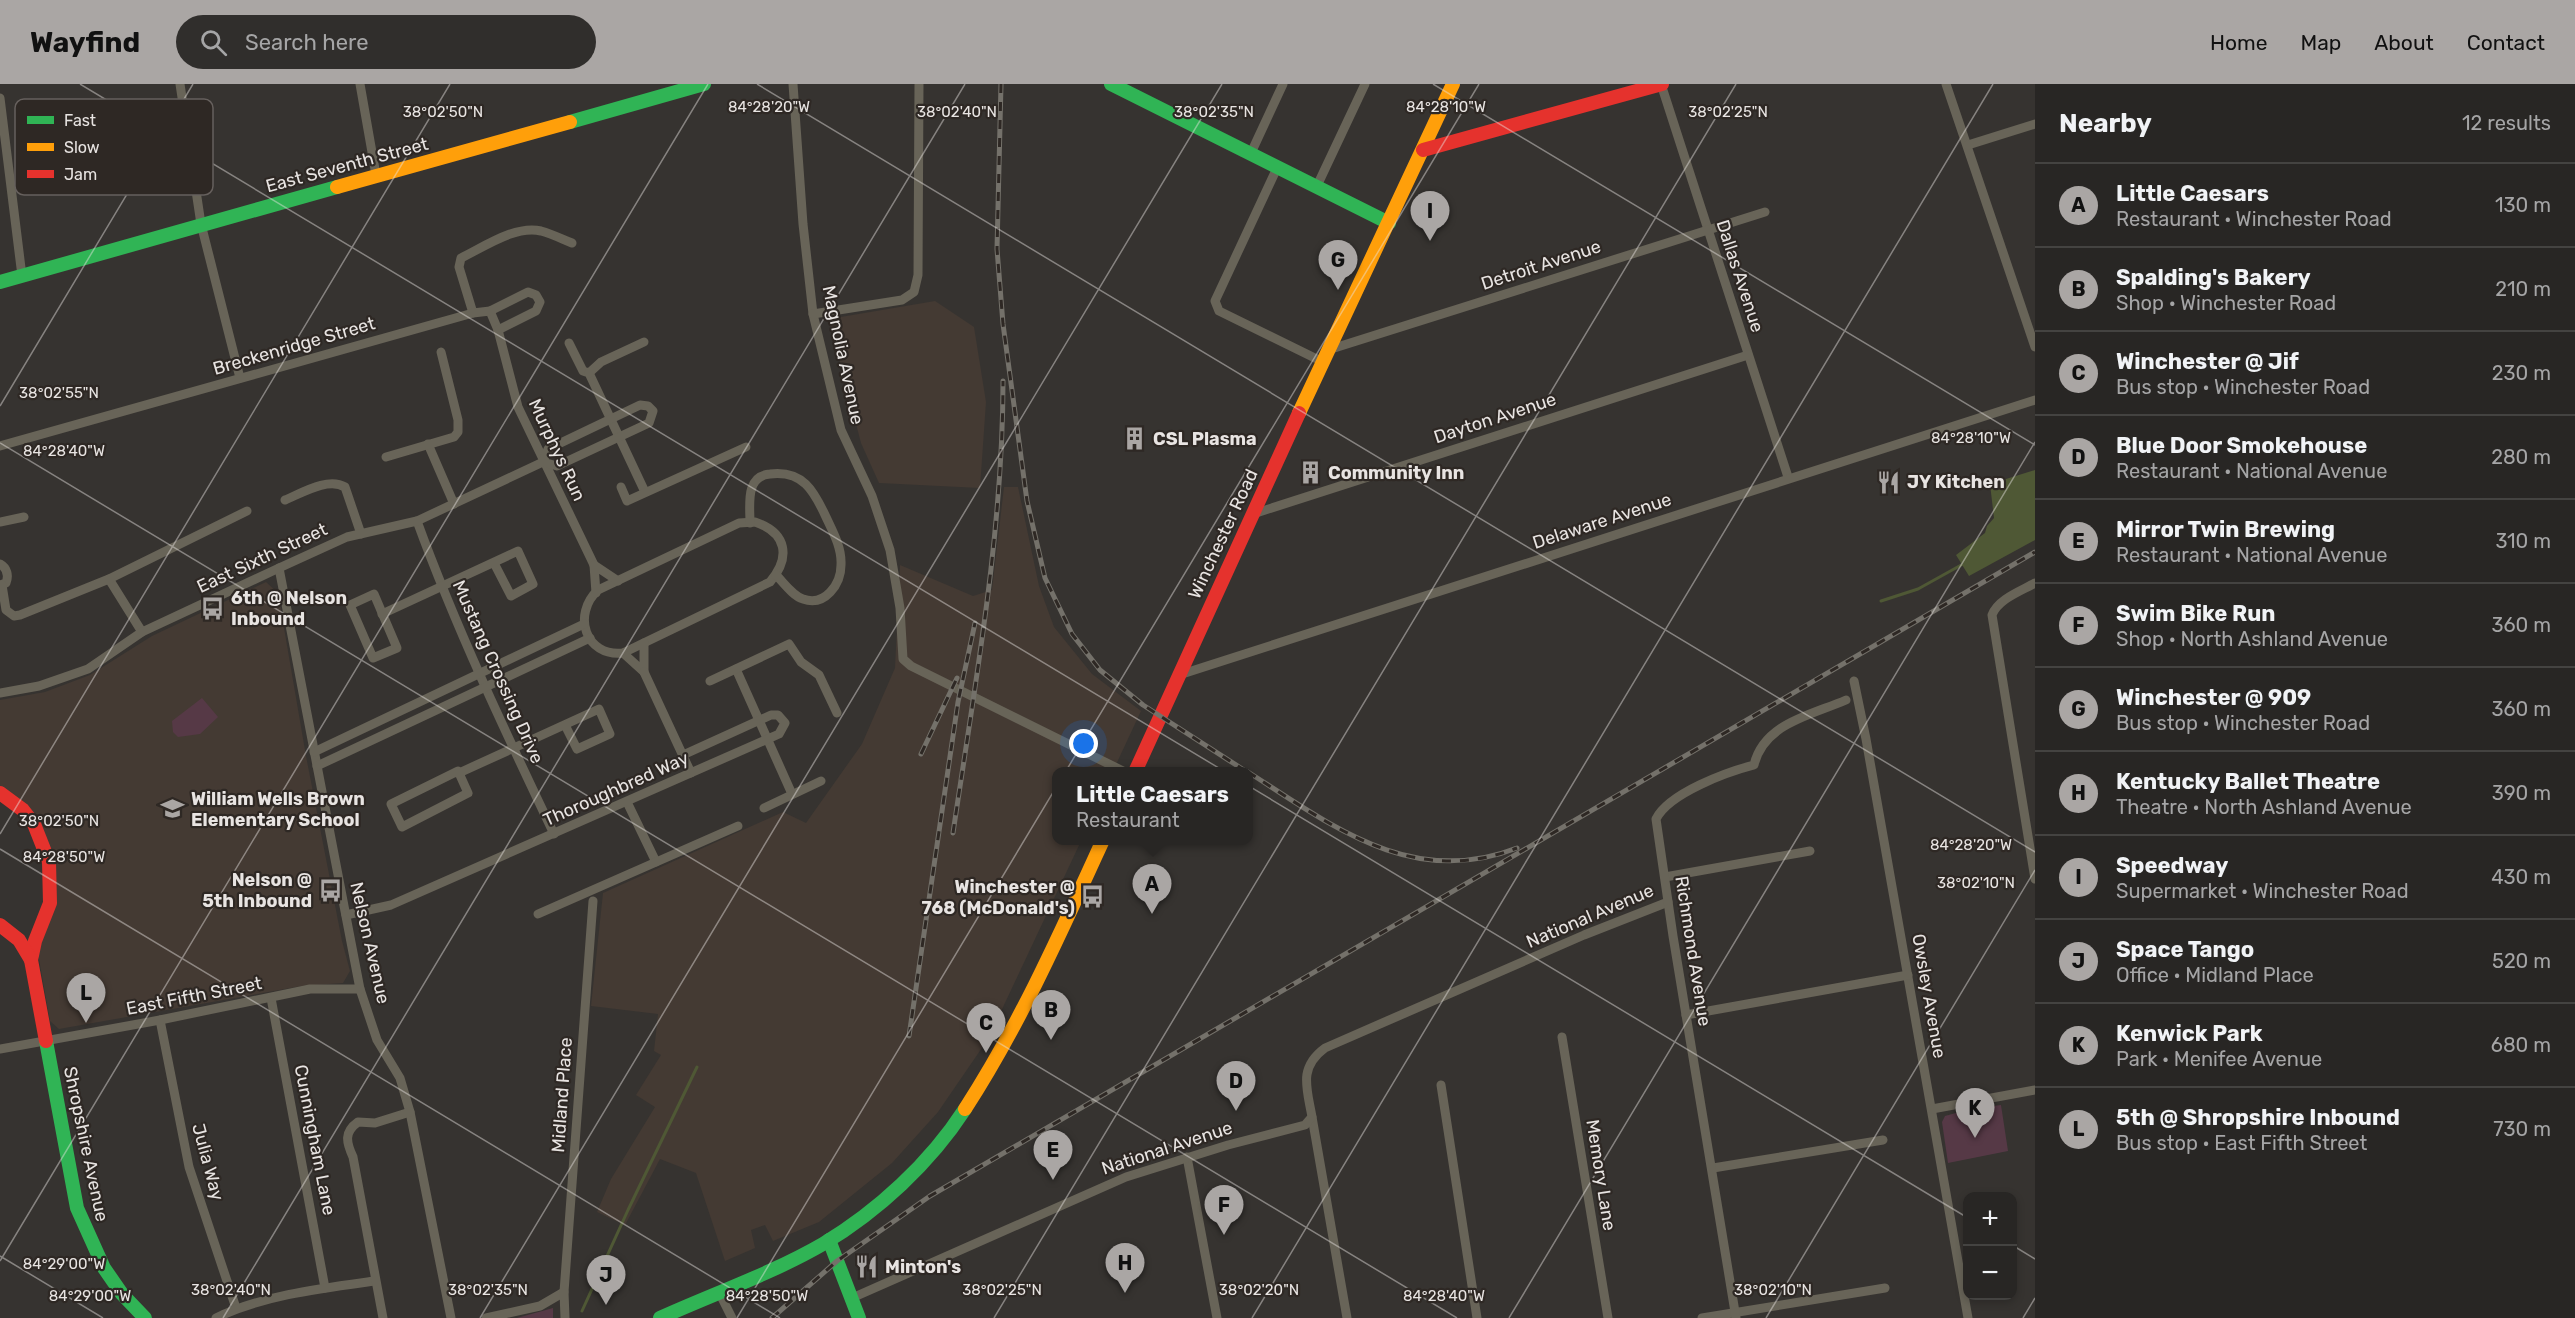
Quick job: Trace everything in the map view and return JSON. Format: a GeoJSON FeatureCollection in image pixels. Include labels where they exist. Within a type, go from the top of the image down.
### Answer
{"type":"FeatureCollection","features":[{"type":"Feature","properties":{"kind":"street"},"geometry":{"type":"LineString","coordinates":[[180,84],[182,99]]}},
{"type":"Feature","properties":{"kind":"street"},"geometry":{"type":"LineString","coordinates":[[360,84],[375,176]]}},
{"type":"Feature","properties":{"kind":"street","name":"East Seventh Street"},"geometry":{"type":"LineString","coordinates":[[0,282],[201,224],[612,112],[704,84]]}},
{"type":"Feature","properties":{"kind":"street","name":"Magnolia Avenue"},"geometry":{"type":"LineString","coordinates":[[793,84],[802,213],[813,314],[841,430],[881,520],[890,550],[900,608],[903,659],[906,664],[1117,767]]}},
{"type":"Feature","properties":{"kind":"street"},"geometry":{"type":"LineString","coordinates":[[813,314],[902,300],[910,296],[916,286],[919,256],[919,84]]}},
{"type":"Feature","properties":{"kind":"street"},"geometry":{"type":"LineString","coordinates":[[1111,84],[1389,223]]}},
{"type":"Feature","properties":{"kind":"street"},"geometry":{"type":"LineString","coordinates":[[1251,153],[1283,84]]}},
{"type":"Feature","properties":{"kind":"street"},"geometry":{"type":"LineString","coordinates":[[1316,188],[1365,84]]}},
{"type":"Feature","properties":{"kind":"street","name":"Winchester Road"},"geometry":{"type":"LineString","coordinates":[[1137,767],[1325,356],[1453,84]]}},
{"type":"Feature","properties":{"kind":"street"},"geometry":{"type":"LineString","coordinates":[[1423,150],[1661,84]]}},
{"type":"Feature","properties":{"kind":"street","name":"Dallas Avenue"},"geometry":{"type":"LineString","coordinates":[[1661,84],[1788,477]]}},
{"type":"Feature","properties":{"kind":"street"},"geometry":{"type":"LineString","coordinates":[[1946,84],[2035,347]]}},
{"type":"Feature","properties":{"kind":"street"},"geometry":{"type":"LineString","coordinates":[[0,98],[22,276]]}},
{"type":"Feature","properties":{"kind":"street"},"geometry":{"type":"LineString","coordinates":[[1968,145],[2035,124]]}},
{"type":"Feature","properties":{"kind":"street"},"geometry":{"type":"LineString","coordinates":[[1277,168],[1215,298],[1219,311],[1325,356]]}},
{"type":"Feature","properties":{"kind":"street"},"geometry":{"type":"LineString","coordinates":[[197,195],[201,224],[240,378]]}},
{"type":"Feature","properties":{"kind":"street","name":"Detroit Avenue"},"geometry":{"type":"LineString","coordinates":[[1325,356],[1765,212]]}},
{"type":"Feature","properties":{"kind":"street"},"geometry":{"type":"LineString","coordinates":[[474,313],[459,267],[461,258],[512,234],[524,231],[540,231],[572,243]]}},
{"type":"Feature","properties":{"kind":"street","name":"Breckenridge Street"},"geometry":{"type":"LineString","coordinates":[[0,446],[474,313],[490,311],[528,292],[538,298],[539,308],[536,311],[498,330]]}},
{"type":"Feature","properties":{"kind":"street","name":"Murphys Run"},"geometry":{"type":"LineString","coordinates":[[490,311],[498,330],[518,407],[594,565],[596,593]]}},
{"type":"Feature","properties":{"kind":"street"},"geometry":{"type":"LineString","coordinates":[[589,373],[601,362],[644,342]]}},
{"type":"Feature","properties":{"kind":"street"},"geometry":{"type":"LineString","coordinates":[[569,343],[583,371],[589,373],[645,492]]}},
{"type":"Feature","properties":{"kind":"street"},"geometry":{"type":"LineString","coordinates":[[386,457],[454,437],[458,432],[459,427],[441,352]]}},
{"type":"Feature","properties":{"kind":"street","name":"Dayton Avenue"},"geometry":{"type":"LineString","coordinates":[[1252,514],[1748,354]]}},
{"type":"Feature","properties":{"kind":"street","name":"Delaware Avenue"},"geometry":{"type":"LineString","coordinates":[[1179,675],[1788,477],[2035,400]]}},
{"type":"Feature","properties":{"kind":"street","name":"East Sixth Street"},"geometry":{"type":"LineString","coordinates":[[0,693],[39,686],[88,669],[142,632],[279,568],[347,537],[417,521],[543,462],[557,466],[649,423],[653,411],[648,405],[640,405],[611,418],[548,449],[543,462]]}},
{"type":"Feature","properties":{"kind":"street"},"geometry":{"type":"LineString","coordinates":[[428,444],[454,504]]}},
{"type":"Feature","properties":{"kind":"street"},"geometry":{"type":"LineString","coordinates":[[621,487],[627,501],[746,447]]}},
{"type":"Feature","properties":{"kind":"street"},"geometry":{"type":"LineString","coordinates":[[750,523],[750,490],[755,481],[764,474],[776,473],[791,476],[806,482],[814,490],[838,543],[840,579],[833,590],[814,601],[803,599],[793,593],[776,575]]}},
{"type":"Feature","properties":{"kind":"street"},"geometry":{"type":"LineString","coordinates":[[285,500],[326,484],[338,483],[345,487],[361,534]]}},
{"type":"Feature","properties":{"kind":"street"},"geometry":{"type":"LineString","coordinates":[[0,564],[7,572],[6,583],[1,585],[6,610],[14,616],[109,579],[247,511]]}},
{"type":"Feature","properties":{"kind":"street"},"geometry":{"type":"LineString","coordinates":[[0,522],[24,518]]}},
{"type":"Feature","properties":{"kind":"street","name":"Mustang Crossing Drive"},"geometry":{"type":"LineString","coordinates":[[417,521],[441,587],[484,688],[554,834]]}},
{"type":"Feature","properties":{"kind":"street"},"geometry":{"type":"LineString","coordinates":[[739,523],[768,527],[780,543],[784,560],[776,575],[764,585],[623,653],[607,651],[590,638],[584,624],[586,602],[605,587],[739,523]]}},
{"type":"Feature","properties":{"kind":"street"},"geometry":{"type":"LineString","coordinates":[[382,614],[518,551],[532,584],[511,596],[494,563]]}},
{"type":"Feature","properties":{"kind":"street","name":"Murphys Run"},"geometry":{"type":"LineString","coordinates":[[594,565],[618,581]]}},
{"type":"Feature","properties":{"kind":"street","name":"Nelson Avenue"},"geometry":{"type":"LineString","coordinates":[[279,568],[360,990],[377,1040],[400,1078],[410,1112],[451,1318]]}},
{"type":"Feature","properties":{"kind":"street"},"geometry":{"type":"LineString","coordinates":[[109,579],[142,632]]}},
{"type":"Feature","properties":{"kind":"street"},"geometry":{"type":"LineString","coordinates":[[2035,583],[2005,600],[1996,607],[1992,615],[2035,879]]}},
{"type":"Feature","properties":{"kind":"street"},"geometry":{"type":"LineString","coordinates":[[374,594],[382,614],[397,648],[373,658],[350,605],[374,594]]}},
{"type":"Feature","properties":{"kind":"street"},"geometry":{"type":"LineString","coordinates":[[314,752],[584,624]]}},
{"type":"Feature","properties":{"kind":"street"},"geometry":{"type":"LineString","coordinates":[[317,766],[590,638]]}},
{"type":"Feature","properties":{"kind":"street"},"geometry":{"type":"LineString","coordinates":[[644,643],[644,672]]}},
{"type":"Feature","properties":{"kind":"street"},"geometry":{"type":"LineString","coordinates":[[710,681],[789,644],[801,662],[819,675],[837,713]]}},
{"type":"Feature","properties":{"kind":"street"},"geometry":{"type":"LineString","coordinates":[[623,653],[644,672],[692,773]]}},
{"type":"Feature","properties":{"kind":"street"},"geometry":{"type":"LineString","coordinates":[[736,669],[792,794]]}},
{"type":"Feature","properties":{"kind":"street","name":"Owsley Avenue"},"geometry":{"type":"LineString","coordinates":[[1854,681],[1968,1318]]}},
{"type":"Feature","properties":{"kind":"street","name":"Richmond Avenue"},"geometry":{"type":"LineString","coordinates":[[1735,1315],[1656,819],[1661,809],[1706,783],[1731,771],[1754,765],[1757,752],[1762,744],[1786,724],[1846,700]]}},
{"type":"Feature","properties":{"kind":"street"},"geometry":{"type":"LineString","coordinates":[[459,773],[468,794],[402,827],[391,804],[458,771],[459,773],[598,709],[610,734],[577,749],[566,725]]}},
{"type":"Feature","properties":{"kind":"street","name":"Thoroughbred Way"},"geometry":{"type":"LineString","coordinates":[[346,915],[391,905],[554,834],[768,739],[782,732],[785,723],[775,714],[683,755]]}},
{"type":"Feature","properties":{"kind":"street"},"geometry":{"type":"LineString","coordinates":[[764,808],[821,781]]}},
{"type":"Feature","properties":{"kind":"street","name":"Shropshire Avenue"},"geometry":{"type":"LineString","coordinates":[[3,798],[21,809],[33,823],[47,855],[51,894],[46,917],[34,941],[32,960],[80,1217],[90,1244],[108,1277],[145,1318]]}},
{"type":"Feature","properties":{"kind":"street"},"geometry":{"type":"LineString","coordinates":[[627,802],[656,862]]}},
{"type":"Feature","properties":{"kind":"street"},"geometry":{"type":"LineString","coordinates":[[538,914],[738,826]]}},
{"type":"Feature","properties":{"kind":"street"},"geometry":{"type":"LineString","coordinates":[[660,1318],[829,1240],[882,1201],[943,1140],[980,1089],[1019,1020],[1100,845]]}},
{"type":"Feature","properties":{"kind":"street"},"geometry":{"type":"LineString","coordinates":[[1665,877],[1810,851]]}},
{"type":"Feature","properties":{"kind":"street","name":"Midland Place"},"geometry":{"type":"LineString","coordinates":[[565,1318],[564,1292],[593,901]]}},
{"type":"Feature","properties":{"kind":"street","name":"National Avenue"},"geometry":{"type":"LineString","coordinates":[[852,1298],[1096,1189],[1187,1157],[1301,1126],[1309,1122],[1312,1117],[1306,1072],[1315,1056],[1325,1048],[1595,930],[1668,902]]}},
{"type":"Feature","properties":{"kind":"street","name":"Shropshire Avenue"},"geometry":{"type":"LineString","coordinates":[[5,929],[22,936],[31,935],[40,927]]}},
{"type":"Feature","properties":{"kind":"street","name":"Shropshire Avenue"},"geometry":{"type":"LineString","coordinates":[[5,929],[19,940],[32,960]]}},
{"type":"Feature","properties":{"kind":"street"},"geometry":{"type":"LineString","coordinates":[[1686,1015],[1908,975]]}},
{"type":"Feature","properties":{"kind":"street","name":"East Fifth Street"},"geometry":{"type":"LineString","coordinates":[[0,1049],[160,1020],[310,989],[360,990]]}},
{"type":"Feature","properties":{"kind":"street","name":"Cunningham Lane"},"geometry":{"type":"LineString","coordinates":[[271,998],[325,1288]]}},
{"type":"Feature","properties":{"kind":"street","name":"Julia Way"},"geometry":{"type":"LineString","coordinates":[[160,1020],[189,1167],[236,1308]]}},
{"type":"Feature","properties":{"kind":"street","name":"Memory Lane"},"geometry":{"type":"LineString","coordinates":[[1562,1037],[1608,1318]]}},
{"type":"Feature","properties":{"kind":"street"},"geometry":{"type":"LineString","coordinates":[[1441,1085],[1477,1318]]}},
{"type":"Feature","properties":{"kind":"street"},"geometry":{"type":"LineString","coordinates":[[1932,1108],[2035,1090]]}},
{"type":"Feature","properties":{"kind":"street"},"geometry":{"type":"LineString","coordinates":[[383,1318],[353,1157],[347,1140],[348,1131],[358,1122],[375,1123],[410,1112]]}},
{"type":"Feature","properties":{"kind":"street"},"geometry":{"type":"LineString","coordinates":[[1312,1117],[1347,1318]]}},
{"type":"Feature","properties":{"kind":"street"},"geometry":{"type":"LineString","coordinates":[[1713,1168],[1883,1140]]}},
{"type":"Feature","properties":{"kind":"street"},"geometry":{"type":"LineString","coordinates":[[1187,1157],[1217,1318]]}},
{"type":"Feature","properties":{"kind":"street"},"geometry":{"type":"LineString","coordinates":[[829,1240],[859,1318]]}},
{"type":"Feature","properties":{"kind":"street"},"geometry":{"type":"LineString","coordinates":[[216,1318],[236,1308],[325,1288],[375,1281]]}},
{"type":"Feature","properties":{"kind":"street"},"geometry":{"type":"LineString","coordinates":[[1702,1318],[1735,1315],[1885,1287]]}},
{"type":"Feature","properties":{"kind":"street"},"geometry":{"type":"LineString","coordinates":[[486,1318],[540,1306],[564,1292]]}},
{"type":"Feature","properties":{"kind":"street"},"geometry":{"type":"LineString","coordinates":[[720,1292],[732,1318]]}},
{"type":"Feature","properties":{"kind":"shaded area"},"geometry":{"type":"Polygon","coordinates":[[[935,301],[974,327],[986,402],[980,488],[879,483],[861,443],[829,319],[935,301]]]}},
{"type":"Feature","properties":{"kind":"shaded area"},"geometry":{"type":"Polygon","coordinates":[[[2035,470],[2035,540],[1969,576],[1956,555],[1985,533],[1987,526],[1994,518],[1990,484],[2035,470]]]}},
{"type":"Feature","properties":{"kind":"shaded area"},"geometry":{"type":"Polygon","coordinates":[[[1004,487],[1018,487],[1039,586],[1054,627],[1092,674],[1141,711],[1115,767],[1052,767],[1052,845],[1079,845],[988,1039],[938,1112],[892,1163],[819,1222],[773,1241],[765,1225],[751,1230],[755,1248],[725,1261],[696,1173],[660,1159],[625,1225],[597,1212],[611,1179],[655,1107],[636,1095],[661,1055],[654,1051],[658,1014],[591,1006],[603,893],[783,812],[806,823],[862,744],[895,668],[900,565],[973,596],[992,590],[1004,487]]]}},
{"type":"Feature","properties":{"kind":"shaded area","name":"William Wells Brown Elementary School"},"geometry":{"type":"Polygon","coordinates":[[[266,582],[278,593],[306,756],[342,941],[350,971],[343,983],[302,986],[59,1029],[50,1021],[37,948],[52,856],[0,786],[0,700],[45,692],[90,675],[152,636],[266,582]]]}},
{"type":"Feature","properties":{"kind":"shaded area"},"geometry":{"type":"Polygon","coordinates":[[[202,698],[218,717],[200,734],[178,737],[173,732],[172,721],[202,698]]]}},
{"type":"Feature","properties":{"kind":"shaded area"},"geometry":{"type":"Polygon","coordinates":[[[2001,1105],[2008,1151],[1948,1163],[1942,1122],[1945,1116],[1970,1109],[2001,1105]]]}},
{"type":"Feature","properties":{"kind":"shaded area"},"geometry":{"type":"Polygon","coordinates":[[[553,1308],[553,1318],[517,1318],[553,1308]]]}},
{"type":"Feature","properties":{"kind":"waterway"},"geometry":{"type":"LineString","coordinates":[[1881,601],[1918,589],[1963,564]]}},
{"type":"Feature","properties":{"kind":"waterway"},"geometry":{"type":"LineString","coordinates":[[582,1311],[697,1067]]}},
{"type":"Feature","properties":{"kind":"railway"},"geometry":{"type":"LineString","coordinates":[[1001,84],[997,249],[1003,324],[1027,501],[1045,578],[1072,634],[1100,670],[1143,705],[1239,767]]}},
{"type":"Feature","properties":{"kind":"railway"},"geometry":{"type":"LineString","coordinates":[[953,833],[993,551],[1002,438],[1003,381]]}},
{"type":"Feature","properties":{"kind":"railway"},"geometry":{"type":"LineString","coordinates":[[772,1318],[837,1261],[930,1196],[2035,552]]}},
{"type":"Feature","properties":{"kind":"railway"},"geometry":{"type":"LineString","coordinates":[[909,1036],[958,702],[975,623]]}},
{"type":"Feature","properties":{"kind":"railway"},"geometry":{"type":"LineString","coordinates":[[921,754],[957,678]]}},
{"type":"Feature","properties":{"kind":"railway"},"geometry":{"type":"LineString","coordinates":[[1253,775],[1342,830],[1374,845],[1408,856],[1442,861],[1479,859],[1517,848]]}},
{"type":"Feature","properties":{"kind":"traffic: fast"},"geometry":{"type":"LineString","coordinates":[[570,122],[704,84]]}},
{"type":"Feature","properties":{"kind":"traffic: fast"},"geometry":{"type":"LineString","coordinates":[[1111,84],[1389,223]]}},
{"type":"Feature","properties":{"kind":"traffic: fast"},"geometry":{"type":"LineString","coordinates":[[0,282],[337,187]]}},
{"type":"Feature","properties":{"kind":"traffic: fast"},"geometry":{"type":"LineString","coordinates":[[46,1041],[77,1208],[104,1268],[122,1294],[145,1318]]}},
{"type":"Feature","properties":{"kind":"traffic: fast"},"geometry":{"type":"LineString","coordinates":[[660,1318],[784,1264],[843,1231],[883,1201],[919,1167],[965,1109]]}},
{"type":"Feature","properties":{"kind":"traffic: fast"},"geometry":{"type":"LineString","coordinates":[[829,1240],[859,1318]]}},
{"type":"Feature","properties":{"kind":"traffic: slow"},"geometry":{"type":"LineString","coordinates":[[1299,413],[1453,84]]}},
{"type":"Feature","properties":{"kind":"traffic: slow"},"geometry":{"type":"LineString","coordinates":[[337,187],[570,122]]}},
{"type":"Feature","properties":{"kind":"traffic: slow"},"geometry":{"type":"LineString","coordinates":[[965,1109],[1022,1011],[1101,845]]}},
{"type":"Feature","properties":{"kind":"traffic: jam"},"geometry":{"type":"LineString","coordinates":[[1423,150],[1662,84]]}},
{"type":"Feature","properties":{"kind":"traffic: jam"},"geometry":{"type":"LineString","coordinates":[[1137,767],[1299,413]]}},
{"type":"Feature","properties":{"kind":"traffic: jam"},"geometry":{"type":"LineString","coordinates":[[0,793],[23,810],[34,824],[49,862],[50,903],[35,941],[31,960],[46,1041]]}},
{"type":"Feature","properties":{"kind":"traffic: jam"},"geometry":{"type":"LineString","coordinates":[[0,925],[19,940],[31,960]]}},
{"type":"Feature","properties":{"kind":"place","name":"Speedway"},"geometry":{"type":"Point","coordinates":[1430,241]}},
{"type":"Feature","properties":{"kind":"place","name":"Winchester @ 909"},"geometry":{"type":"Point","coordinates":[1338,290]}},
{"type":"Feature","properties":{"kind":"place","name":"CSL Plasma"},"geometry":{"type":"Point","coordinates":[1135,439]}},
{"type":"Feature","properties":{"kind":"place","name":"Community Inn"},"geometry":{"type":"Point","coordinates":[1310,473]}},
{"type":"Feature","properties":{"kind":"place","name":"JY Kitchen"},"geometry":{"type":"Point","coordinates":[1889,482]}},
{"type":"Feature","properties":{"kind":"place","name":"6th @ Nelson Inbound"},"geometry":{"type":"Point","coordinates":[213,608]}},
{"type":"Feature","properties":{"kind":"place","name":"William Wells Brown Elementary School"},"geometry":{"type":"Point","coordinates":[173,809]}},
{"type":"Feature","properties":{"kind":"place","name":"Nelson @ 5th Inbound"},"geometry":{"type":"Point","coordinates":[330,890]}},
{"type":"Feature","properties":{"kind":"place","name":"Winchester @ 768 (McDonald's)"},"geometry":{"type":"Point","coordinates":[1093,897]}},
{"type":"Feature","properties":{"kind":"place","name":"Little Caesars"},"geometry":{"type":"Point","coordinates":[1152,914]}},
{"type":"Feature","properties":{"kind":"place","name":"5th @ Shropshire Inbound"},"geometry":{"type":"Point","coordinates":[86,1023]}},
{"type":"Feature","properties":{"kind":"place","name":"Spalding's Bakery"},"geometry":{"type":"Point","coordinates":[1051,1040]}},
{"type":"Feature","properties":{"kind":"place","name":"Winchester @ Jif"},"geometry":{"type":"Point","coordinates":[986,1053]}},
{"type":"Feature","properties":{"kind":"place","name":"Blue Door Smokehouse"},"geometry":{"type":"Point","coordinates":[1236,1111]}},
{"type":"Feature","properties":{"kind":"place","name":"Kenwick Park"},"geometry":{"type":"Point","coordinates":[1975,1138]}},
{"type":"Feature","properties":{"kind":"place","name":"Mirror Twin Brewing"},"geometry":{"type":"Point","coordinates":[1053,1180]}},
{"type":"Feature","properties":{"kind":"place","name":"Swim Bike Run"},"geometry":{"type":"Point","coordinates":[1224,1235]}},
{"type":"Feature","properties":{"kind":"place","name":"Minton's"},"geometry":{"type":"Point","coordinates":[867,1267]}},
{"type":"Feature","properties":{"kind":"place","name":"Kentucky Ballet Theatre"},"geometry":{"type":"Point","coordinates":[1125,1293]}},
{"type":"Feature","properties":{"kind":"place","name":"Space Tango"},"geometry":{"type":"Point","coordinates":[606,1305]}}]}
